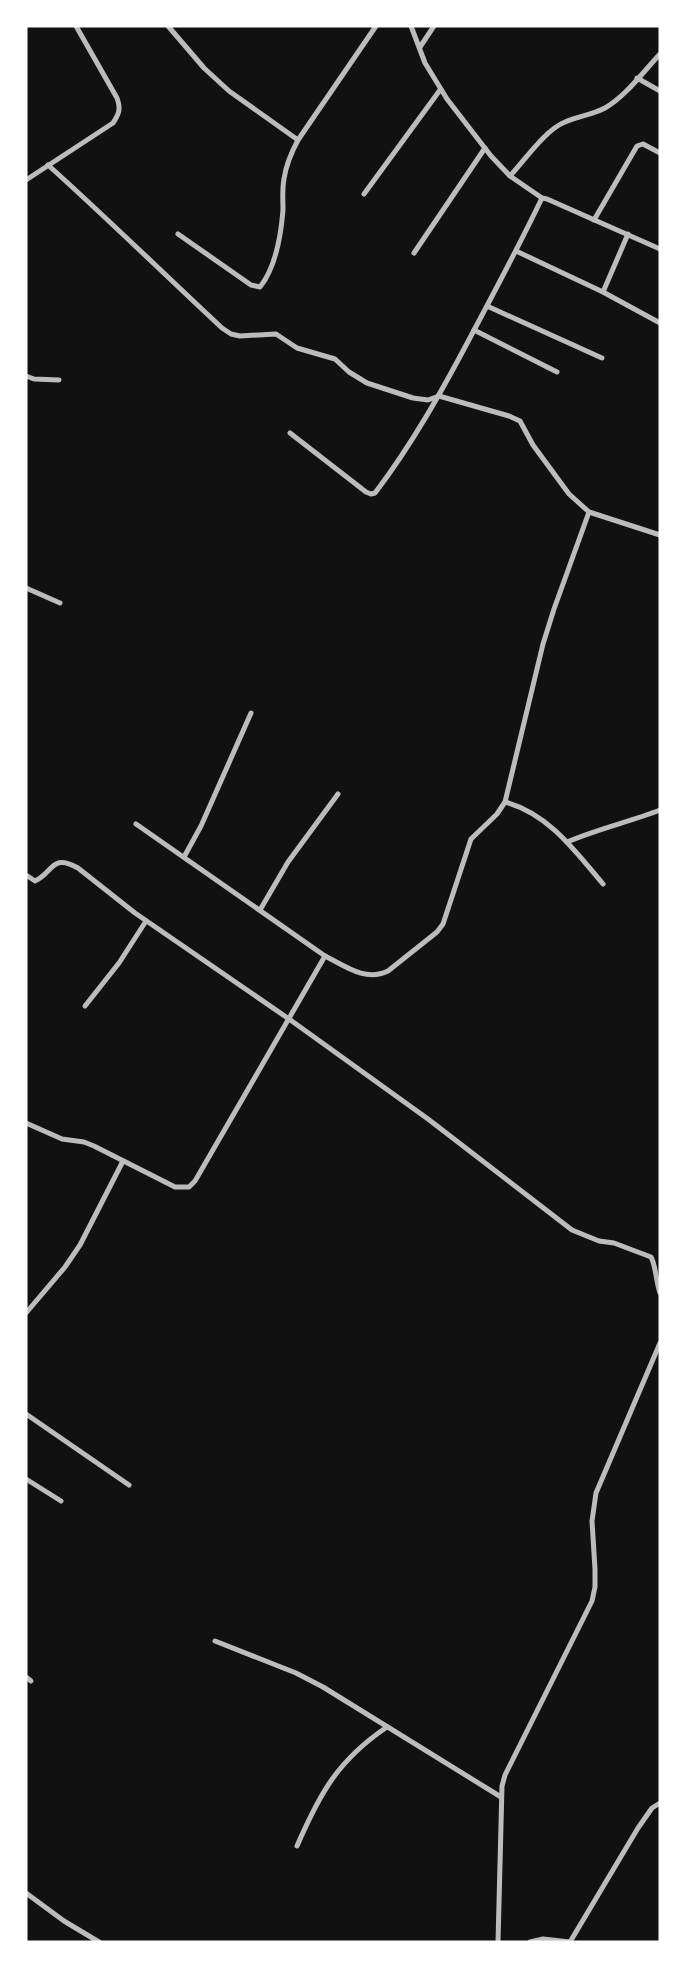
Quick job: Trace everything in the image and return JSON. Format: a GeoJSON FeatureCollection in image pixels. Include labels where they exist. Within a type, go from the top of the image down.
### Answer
{"type":"FeatureCollection","features":[{"type":"Feature","properties":{"kind":"street"},"geometry":{"type":"LineString","coordinates":[[26,180],[113,123],[118,115],[120,107],[117,98],[76,26]]}},
{"type":"Feature","properties":{"kind":"street"},"geometry":{"type":"LineString","coordinates":[[168,26],[204,68],[223,85],[298,140]]}},
{"type":"Feature","properties":{"kind":"street"},"geometry":{"type":"LineString","coordinates":[[178,234],[251,285],[260,287],[267,276],[276,252],[282,211],[283,181],[288,159],[298,140],[376,26]]}},
{"type":"Feature","properties":{"kind":"street"},"geometry":{"type":"LineString","coordinates":[[411,26],[425,63],[440,90],[485,148],[510,176],[542,198],[660,249]]}},
{"type":"Feature","properties":{"kind":"street"},"geometry":{"type":"LineString","coordinates":[[420,47],[434,26]]}},
{"type":"Feature","properties":{"kind":"street"},"geometry":{"type":"LineString","coordinates":[[510,176],[551,131],[565,122],[606,108],[620,97],[660,54]]}},
{"type":"Feature","properties":{"kind":"street"},"geometry":{"type":"LineString","coordinates":[[637,78],[660,91]]}},
{"type":"Feature","properties":{"kind":"street"},"geometry":{"type":"LineString","coordinates":[[364,194],[440,90]]}},
{"type":"Feature","properties":{"kind":"street"},"geometry":{"type":"LineString","coordinates":[[594,220],[637,146],[643,144],[660,153]]}},
{"type":"Feature","properties":{"kind":"street"},"geometry":{"type":"LineString","coordinates":[[414,253],[485,148]]}},
{"type":"Feature","properties":{"kind":"street"},"geometry":{"type":"LineString","coordinates":[[48,166],[88,201],[222,328],[231,334],[240,336],[276,334],[297,348],[335,360],[349,372],[367,383],[414,398],[428,400],[439,396],[520,420],[533,445],[569,494],[589,512],[602,518],[660,535]]}},
{"type":"Feature","properties":{"kind":"street"},"geometry":{"type":"LineString","coordinates":[[290,433],[366,492],[375,493],[394,469],[439,396],[542,198]]}},
{"type":"Feature","properties":{"kind":"street"},"geometry":{"type":"LineString","coordinates":[[603,292],[628,234]]}},
{"type":"Feature","properties":{"kind":"street"},"geometry":{"type":"LineString","coordinates":[[516,251],[603,292],[660,323]]}},
{"type":"Feature","properties":{"kind":"street"},"geometry":{"type":"LineString","coordinates":[[487,306],[602,358]]}},
{"type":"Feature","properties":{"kind":"street"},"geometry":{"type":"LineString","coordinates":[[474,330],[557,372]]}},
{"type":"Feature","properties":{"kind":"street"},"geometry":{"type":"LineString","coordinates":[[26,376],[34,379],[59,380]]}},
{"type":"Feature","properties":{"kind":"street"},"geometry":{"type":"LineString","coordinates":[[136,824],[325,956],[368,976],[379,976],[396,965],[437,932],[446,916],[466,849],[471,839],[497,814],[505,802],[546,635],[589,512]]}},
{"type":"Feature","properties":{"kind":"street"},"geometry":{"type":"LineString","coordinates":[[26,588],[60,603]]}},
{"type":"Feature","properties":{"kind":"street"},"geometry":{"type":"LineString","coordinates":[[184,857],[201,826],[251,713]]}},
{"type":"Feature","properties":{"kind":"street"},"geometry":{"type":"LineString","coordinates":[[260,910],[288,862],[338,794]]}},
{"type":"Feature","properties":{"kind":"street"},"geometry":{"type":"LineString","coordinates":[[505,802],[520,806],[546,821],[568,842],[604,884]]}},
{"type":"Feature","properties":{"kind":"street"},"geometry":{"type":"LineString","coordinates":[[568,842],[591,832],[640,818],[660,810]]}},
{"type":"Feature","properties":{"kind":"street"},"geometry":{"type":"LineString","coordinates":[[26,875],[35,881],[41,878],[57,862],[69,863],[78,868],[146,921],[289,1019],[428,1119],[572,1230],[599,1241],[614,1243],[651,1257],[654,1262],[654,1273],[660,1293]]}},
{"type":"Feature","properties":{"kind":"street"},"geometry":{"type":"LineString","coordinates":[[85,1006],[119,963],[146,921]]}},
{"type":"Feature","properties":{"kind":"street"},"geometry":{"type":"LineString","coordinates":[[26,1123],[62,1139],[84,1142],[94,1146],[175,1188],[184,1189],[189,1187],[195,1181],[325,956]]}},
{"type":"Feature","properties":{"kind":"street"},"geometry":{"type":"LineString","coordinates":[[26,1313],[65,1267],[80,1245],[122,1161]]}},
{"type":"Feature","properties":{"kind":"street"},"geometry":{"type":"LineString","coordinates":[[498,1942],[502,1786],[505,1775],[592,1601],[595,1587],[595,1568],[592,1521],[596,1492],[660,1343]]}},
{"type":"Feature","properties":{"kind":"street"},"geometry":{"type":"LineString","coordinates":[[26,1414],[129,1485]]}},
{"type":"Feature","properties":{"kind":"street"},"geometry":{"type":"LineString","coordinates":[[26,1479],[61,1501]]}},
{"type":"Feature","properties":{"kind":"street"},"geometry":{"type":"LineString","coordinates":[[215,1641],[296,1673],[352,1704],[501,1797]]}},
{"type":"Feature","properties":{"kind":"street"},"geometry":{"type":"LineString","coordinates":[[297,1846],[315,1806],[350,1755],[387,1727]]}},
{"type":"Feature","properties":{"kind":"street"},"geometry":{"type":"LineString","coordinates":[[530,1942],[543,1939],[570,1942],[638,1828],[652,1808],[660,1803]]}},
{"type":"Feature","properties":{"kind":"street"},"geometry":{"type":"LineString","coordinates":[[26,1893],[64,1921],[99,1942]]}}]}
